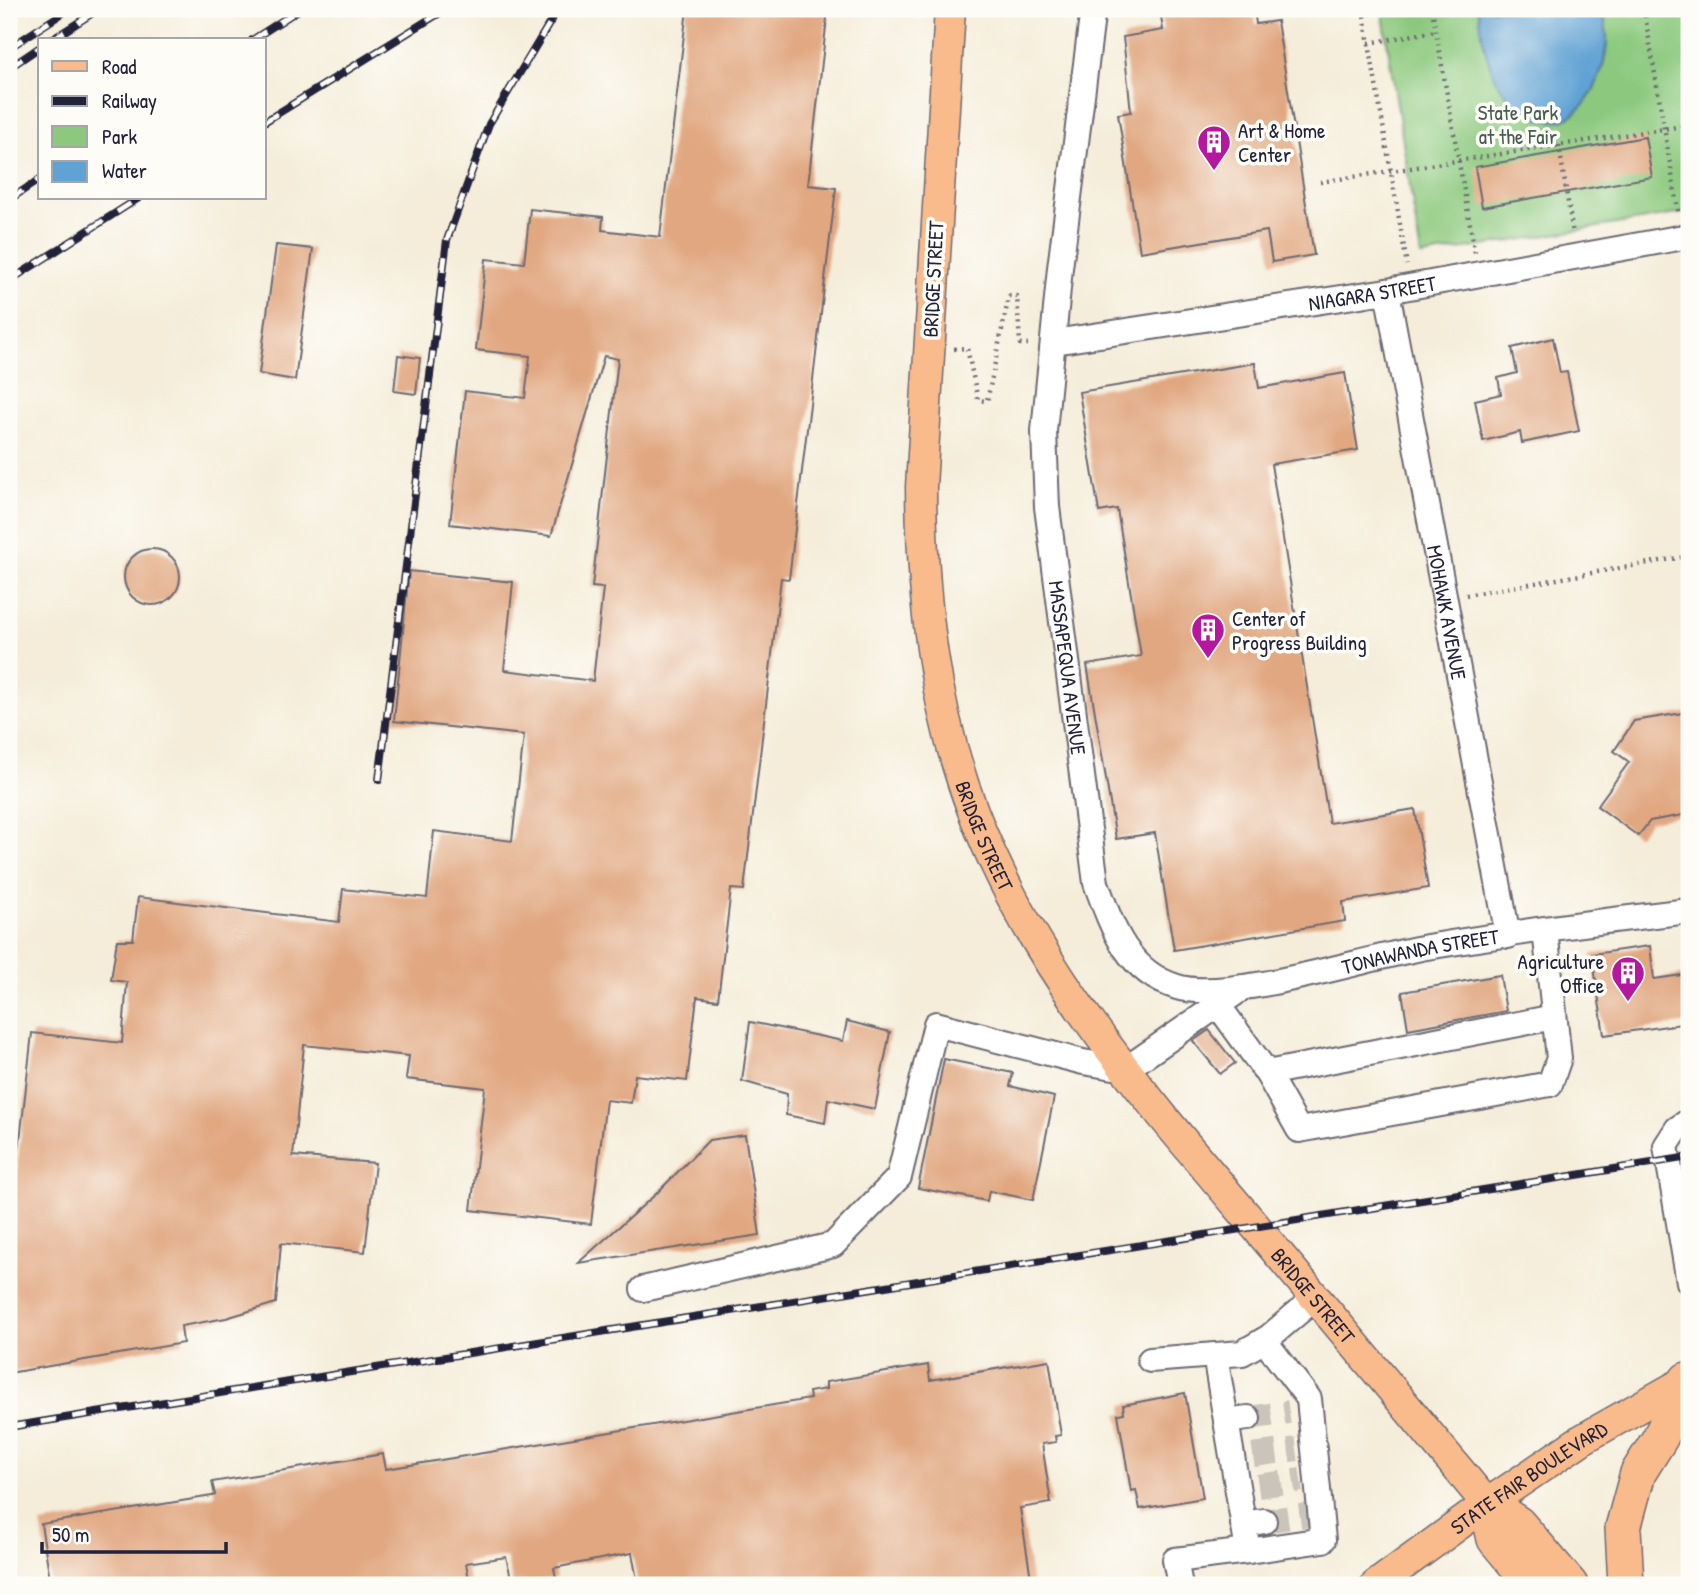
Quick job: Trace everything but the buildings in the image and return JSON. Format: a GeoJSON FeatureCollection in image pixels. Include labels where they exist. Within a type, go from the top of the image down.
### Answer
{"type":"FeatureCollection","features":[{"type":"Feature","properties":{"kind":"highway"},"geometry":{"type":"LineString","coordinates":[[1626,1585],[1623,1528],[1638,1474],[1660,1438],[1688,1380]]}},
{"type":"Feature","properties":{"kind":"highway"},"geometry":{"type":"LineString","coordinates":[[1487,1503],[1495,1539],[1532,1585]]}},
{"type":"Feature","properties":{"kind":"highway"},"geometry":{"type":"LineString","coordinates":[[1487,1503],[1518,1524],[1570,1585]]}},
{"type":"Feature","properties":{"kind":"main road","name":"BRIDGE STREET"},"geometry":{"type":"LineString","coordinates":[[950,9],[921,486],[921,561],[935,666],[951,743],[973,811],[1017,910],[1078,1007],[1192,1154],[1487,1503]]}},
{"type":"Feature","properties":{"kind":"main road","name":"STATE FAIR BOULEVARD"},"geometry":{"type":"LineString","coordinates":[[1376,1585],[1487,1503],[1581,1440],[1688,1380]]}},
{"type":"Feature","properties":{"kind":"lane","name":"MASSAPEQUA AVENUE"},"geometry":{"type":"LineString","coordinates":[[1093,9],[1060,268],[1045,431],[1047,507],[1096,883],[1115,937],[1127,953],[1154,975]]}},
{"type":"Feature","properties":{"kind":"lane","name":"NIAGARA STREET"},"geometry":{"type":"LineString","coordinates":[[1054,342],[1399,288],[1686,237]]}},
{"type":"Feature","properties":{"kind":"lane","name":"MOHAWK AVENUE"},"geometry":{"type":"LineString","coordinates":[[1399,288],[1446,598],[1508,936]]}},
{"type":"Feature","properties":{"kind":"lane","name":"TONAWANDA STREET"},"geometry":{"type":"LineString","coordinates":[[1154,975],[1177,988],[1199,990],[1244,987],[1425,947],[1689,911]]}},
{"type":"Feature","properties":{"kind":"lane"},"geometry":{"type":"LineString","coordinates":[[1218,1005],[1268,1073],[1300,1130],[1550,1084],[1559,1058],[1545,930]]}},
{"type":"Feature","properties":{"kind":"lane"},"geometry":{"type":"LineString","coordinates":[[643,1289],[833,1245],[899,1177],[936,1024],[1083,1062],[1126,1069],[1244,987]]}},
{"type":"Feature","properties":{"kind":"lane"},"geometry":{"type":"LineString","coordinates":[[1268,1073],[1554,1017]]}},
{"type":"Feature","properties":{"kind":"lane"},"geometry":{"type":"LineString","coordinates":[[1689,1121],[1677,1129],[1666,1146],[1689,1282]]}},
{"type":"Feature","properties":{"kind":"lane"},"geometry":{"type":"LineString","coordinates":[[1150,1360],[1242,1353],[1264,1340],[1315,1298]]}},
{"type":"Feature","properties":{"kind":"lane"},"geometry":{"type":"LineString","coordinates":[[1180,1585],[1175,1560],[1324,1540],[1314,1514],[1300,1411],[1309,1399],[1264,1340]]}},
{"type":"Feature","properties":{"kind":"lane"},"geometry":{"type":"LineString","coordinates":[[1215,1355],[1237,1420],[1254,1522],[1248,1551]]}},
{"type":"Feature","properties":{"kind":"path"},"geometry":{"type":"LineString","coordinates":[[1363,9],[1391,171],[1399,288]]}},
{"type":"Feature","properties":{"kind":"path"},"geometry":{"type":"LineString","coordinates":[[1432,9],[1479,274]]}},
{"type":"Feature","properties":{"kind":"path"},"geometry":{"type":"LineString","coordinates":[[1644,9],[1686,237]]}},
{"type":"Feature","properties":{"kind":"path"},"geometry":{"type":"LineString","coordinates":[[1369,43],[1436,31]]}},
{"type":"Feature","properties":{"kind":"path"},"geometry":{"type":"LineString","coordinates":[[1320,182],[1689,125]]}},
{"type":"Feature","properties":{"kind":"path"},"geometry":{"type":"LineString","coordinates":[[1559,145],[1577,256]]}},
{"type":"Feature","properties":{"kind":"path"},"geometry":{"type":"LineString","coordinates":[[929,350],[967,348],[978,400],[987,401],[1009,296],[1017,296],[1020,344],[1054,342]]}},
{"type":"Feature","properties":{"kind":"path"},"geometry":{"type":"LineString","coordinates":[[1446,598],[1689,556]]}},
{"type":"Feature","properties":{"kind":"green space","name":"State Park at the Fair"},"geometry":{"type":"Polygon","coordinates":[[[1382,9],[1689,9],[1689,212],[1421,256],[1382,9]]]}},
{"type":"Feature","properties":{"kind":"water"},"geometry":{"type":"Polygon","coordinates":[[[1478,9],[1602,9],[1607,35],[1602,68],[1596,85],[1576,112],[1563,120],[1548,121],[1528,113],[1506,94],[1497,82],[1489,62],[1478,9]]]}},
{"type":"Feature","properties":{"kind":"tunnel"},"geometry":{"type":"LineString","coordinates":[[1248,1418],[1289,1412]]}},
{"type":"Feature","properties":{"kind":"tunnel"},"geometry":{"type":"LineString","coordinates":[[1253,1455],[1297,1449]]}},
{"type":"Feature","properties":{"kind":"tunnel"},"geometry":{"type":"LineString","coordinates":[[1258,1486],[1301,1480]]}},
{"type":"Feature","properties":{"kind":"tunnel"},"geometry":{"type":"LineString","coordinates":[[1264,1521],[1307,1515]]}},
{"type":"Feature","properties":{"kind":"railway"},"geometry":{"type":"LineString","coordinates":[[9,48],[69,9]]}},
{"type":"Feature","properties":{"kind":"railway"},"geometry":{"type":"LineString","coordinates":[[54,38],[99,9]]}},
{"type":"Feature","properties":{"kind":"railway"},"geometry":{"type":"LineString","coordinates":[[255,38],[300,9]]}},
{"type":"Feature","properties":{"kind":"railway"},"geometry":{"type":"LineString","coordinates":[[266,121],[446,9]]}},
{"type":"Feature","properties":{"kind":"railway"},"geometry":{"type":"LineString","coordinates":[[379,780],[447,240],[489,124],[558,9]]}},
{"type":"Feature","properties":{"kind":"railway"},"geometry":{"type":"LineString","coordinates":[[9,68],[38,48]]}},
{"type":"Feature","properties":{"kind":"railway"},"geometry":{"type":"LineString","coordinates":[[9,200],[38,180]]}},
{"type":"Feature","properties":{"kind":"railway"},"geometry":{"type":"LineString","coordinates":[[9,281],[136,200]]}},
{"type":"Feature","properties":{"kind":"railway"},"geometry":{"type":"LineString","coordinates":[[9,1427],[1689,1157]]}},
{"type":"Feature","properties":{"kind":"place","name":"Art & Home Center"},"geometry":{"type":"Point","coordinates":[1214,172]}},
{"type":"Feature","properties":{"kind":"place","name":"Center of Progress Building"},"geometry":{"type":"Point","coordinates":[1208,660]}},
{"type":"Feature","properties":{"kind":"place","name":"Agriculture Office"},"geometry":{"type":"Point","coordinates":[1628,1003]}}]}
